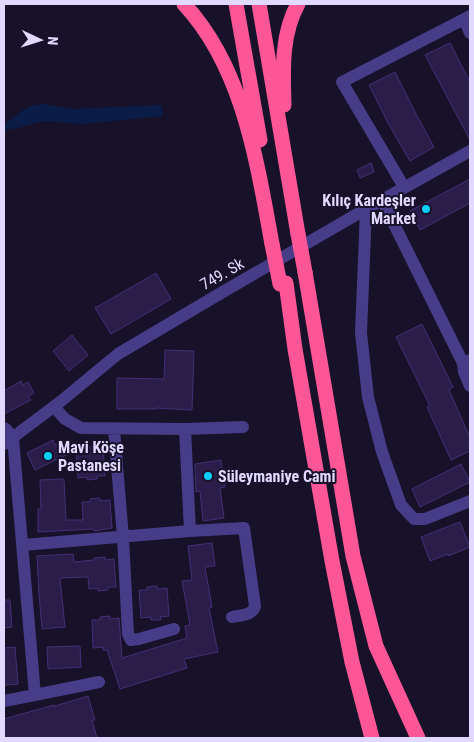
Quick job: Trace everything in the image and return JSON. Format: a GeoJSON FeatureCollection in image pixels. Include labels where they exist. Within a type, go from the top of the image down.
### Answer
{"type":"FeatureCollection","features":[{"type":"Feature","properties":{"kind":"highway"},"geometry":{"type":"LineString","coordinates":[[184,4],[214,43],[232,80],[250,134],[275,244]]}},
{"type":"Feature","properties":{"kind":"highway"},"geometry":{"type":"LineString","coordinates":[[236,4],[275,244],[332,561],[352,662],[372,738]]}},
{"type":"Feature","properties":{"kind":"highway"},"geometry":{"type":"LineString","coordinates":[[259,4],[353,556],[376,646],[418,738]]}},
{"type":"Feature","properties":{"kind":"highway"},"geometry":{"type":"LineString","coordinates":[[297,228],[285,118],[283,77],[285,42],[293,13],[298,4]]}},
{"type":"Feature","properties":{"kind":"street"},"geometry":{"type":"LineString","coordinates":[[404,188],[342,82],[467,18],[470,33]]}},
{"type":"Feature","properties":{"kind":"street","name":"749. Sk"},"geometry":{"type":"LineString","coordinates":[[7,437],[54,407],[118,354],[366,209],[470,151]]}},
{"type":"Feature","properties":{"kind":"street"},"geometry":{"type":"LineString","coordinates":[[382,200],[466,365],[470,386]]}},
{"type":"Feature","properties":{"kind":"street"},"geometry":{"type":"LineString","coordinates":[[366,209],[361,333],[368,397],[382,452],[402,505],[414,519],[425,519],[470,501]]}},
{"type":"Feature","properties":{"kind":"street"},"geometry":{"type":"LineString","coordinates":[[54,407],[65,419],[81,428],[185,429],[243,427]]}},
{"type":"Feature","properties":{"kind":"street"},"geometry":{"type":"LineString","coordinates":[[114,429],[123,537],[128,634],[131,640],[139,639],[174,628]]}},
{"type":"Feature","properties":{"kind":"street"},"geometry":{"type":"LineString","coordinates":[[185,429],[190,531]]}},
{"type":"Feature","properties":{"kind":"street"},"geometry":{"type":"LineString","coordinates":[[7,437],[23,546],[35,695]]}},
{"type":"Feature","properties":{"kind":"street"},"geometry":{"type":"LineString","coordinates":[[23,546],[244,528],[255,606],[250,614],[232,617]]}},
{"type":"Feature","properties":{"kind":"street"},"geometry":{"type":"LineString","coordinates":[[4,701],[99,682]]}},
{"type":"Feature","properties":{"kind":"water"},"geometry":{"type":"Polygon","coordinates":[[[44,104],[72,109],[161,105],[163,116],[83,124],[44,121],[4,130],[4,125],[23,110],[33,105],[44,104]]]}},
{"type":"Feature","properties":{"kind":"building"},"geometry":{"type":"Polygon","coordinates":[[[450,43],[470,82],[470,140],[425,55],[450,43]]]}},
{"type":"Feature","properties":{"kind":"building"},"geometry":{"type":"Polygon","coordinates":[[[395,72],[434,147],[410,161],[369,85],[395,72]]]}},
{"type":"Feature","properties":{"kind":"building"},"geometry":{"type":"Polygon","coordinates":[[[371,163],[374,172],[360,178],[357,170],[371,163]]]}},
{"type":"Feature","properties":{"kind":"building"},"geometry":{"type":"Polygon","coordinates":[[[470,179],[470,203],[420,230],[410,211],[470,179]]]}},
{"type":"Feature","properties":{"kind":"building"},"geometry":{"type":"Polygon","coordinates":[[[156,273],[171,299],[111,334],[95,308],[156,273]]]}},
{"type":"Feature","properties":{"kind":"building"},"geometry":{"type":"Polygon","coordinates":[[[422,324],[453,387],[449,390],[470,438],[470,451],[451,460],[427,407],[430,406],[396,337],[422,324]]]}},
{"type":"Feature","properties":{"kind":"building"},"geometry":{"type":"Polygon","coordinates":[[[72,335],[88,355],[69,371],[53,351],[72,335]]]}},
{"type":"Feature","properties":{"kind":"building"},"geometry":{"type":"Polygon","coordinates":[[[165,350],[194,351],[192,410],[156,408],[117,409],[117,378],[164,379],[165,350]]]}},
{"type":"Feature","properties":{"kind":"building"},"geometry":{"type":"Polygon","coordinates":[[[21,381],[23,385],[28,382],[34,393],[28,396],[31,400],[4,414],[4,391],[21,381]]]}},
{"type":"Feature","properties":{"kind":"building","name":"Mavi Köşe Pastanesi"},"geometry":{"type":"Polygon","coordinates":[[[53,440],[55,445],[62,442],[68,454],[35,470],[27,453],[53,440]]]}},
{"type":"Feature","properties":{"kind":"building"},"geometry":{"type":"Polygon","coordinates":[[[94,446],[94,449],[103,448],[105,476],[97,476],[97,479],[87,480],[87,477],[78,478],[76,450],[84,450],[84,447],[94,446]]]}},
{"type":"Feature","properties":{"kind":"building"},"geometry":{"type":"Polygon","coordinates":[[[221,460],[225,487],[220,488],[224,518],[203,521],[200,491],[196,492],[195,464],[221,460]]]}},
{"type":"Feature","properties":{"kind":"building"},"geometry":{"type":"Polygon","coordinates":[[[461,464],[470,482],[420,507],[412,489],[461,464]]]}},
{"type":"Feature","properties":{"kind":"building"},"geometry":{"type":"Polygon","coordinates":[[[64,479],[66,520],[83,520],[82,502],[90,502],[90,499],[100,498],[100,501],[110,500],[112,528],[94,531],[93,529],[38,532],[38,509],[41,509],[40,480],[64,479]]]}},
{"type":"Feature","properties":{"kind":"building"},"geometry":{"type":"Polygon","coordinates":[[[460,522],[470,547],[430,561],[421,537],[460,522]]]}},
{"type":"Feature","properties":{"kind":"building"},"geometry":{"type":"Polygon","coordinates":[[[212,543],[215,566],[205,567],[212,607],[209,608],[218,652],[184,659],[187,668],[120,689],[107,650],[103,650],[103,647],[93,648],[92,620],[100,620],[100,617],[110,616],[110,619],[119,618],[122,658],[187,638],[185,626],[190,625],[182,581],[192,580],[188,546],[212,543]]]}},
{"type":"Feature","properties":{"kind":"building"},"geometry":{"type":"Polygon","coordinates":[[[73,554],[74,562],[105,557],[105,560],[114,559],[116,587],[108,587],[108,590],[98,591],[98,588],[89,589],[88,577],[60,578],[65,627],[42,629],[37,556],[73,554]]]}},
{"type":"Feature","properties":{"kind":"building"},"geometry":{"type":"Polygon","coordinates":[[[157,586],[157,589],[167,588],[169,616],[160,617],[161,620],[151,620],[151,617],[141,618],[139,590],[147,590],[147,587],[157,586]]]}},
{"type":"Feature","properties":{"kind":"building"},"geometry":{"type":"Polygon","coordinates":[[[4,600],[10,600],[12,627],[4,628],[4,600]]]}},
{"type":"Feature","properties":{"kind":"building"},"geometry":{"type":"Polygon","coordinates":[[[80,646],[81,667],[48,669],[47,647],[80,646]]]}},
{"type":"Feature","properties":{"kind":"building"},"geometry":{"type":"Polygon","coordinates":[[[15,647],[18,684],[4,685],[4,648],[15,647]]]}},
{"type":"Feature","properties":{"kind":"building"},"geometry":{"type":"Polygon","coordinates":[[[88,696],[95,720],[92,720],[97,738],[4,738],[4,719],[88,696]]]}},
{"type":"Feature","properties":{"kind":"place","name":"Kılıç Kardeşler Market"},"geometry":{"type":"Point","coordinates":[426,209]}},
{"type":"Feature","properties":{"kind":"place","name":"Mavi Köşe Pastanesi"},"geometry":{"type":"Point","coordinates":[48,456]}},
{"type":"Feature","properties":{"kind":"place","name":"Süleymaniye Cami"},"geometry":{"type":"Point","coordinates":[208,476]}}]}
